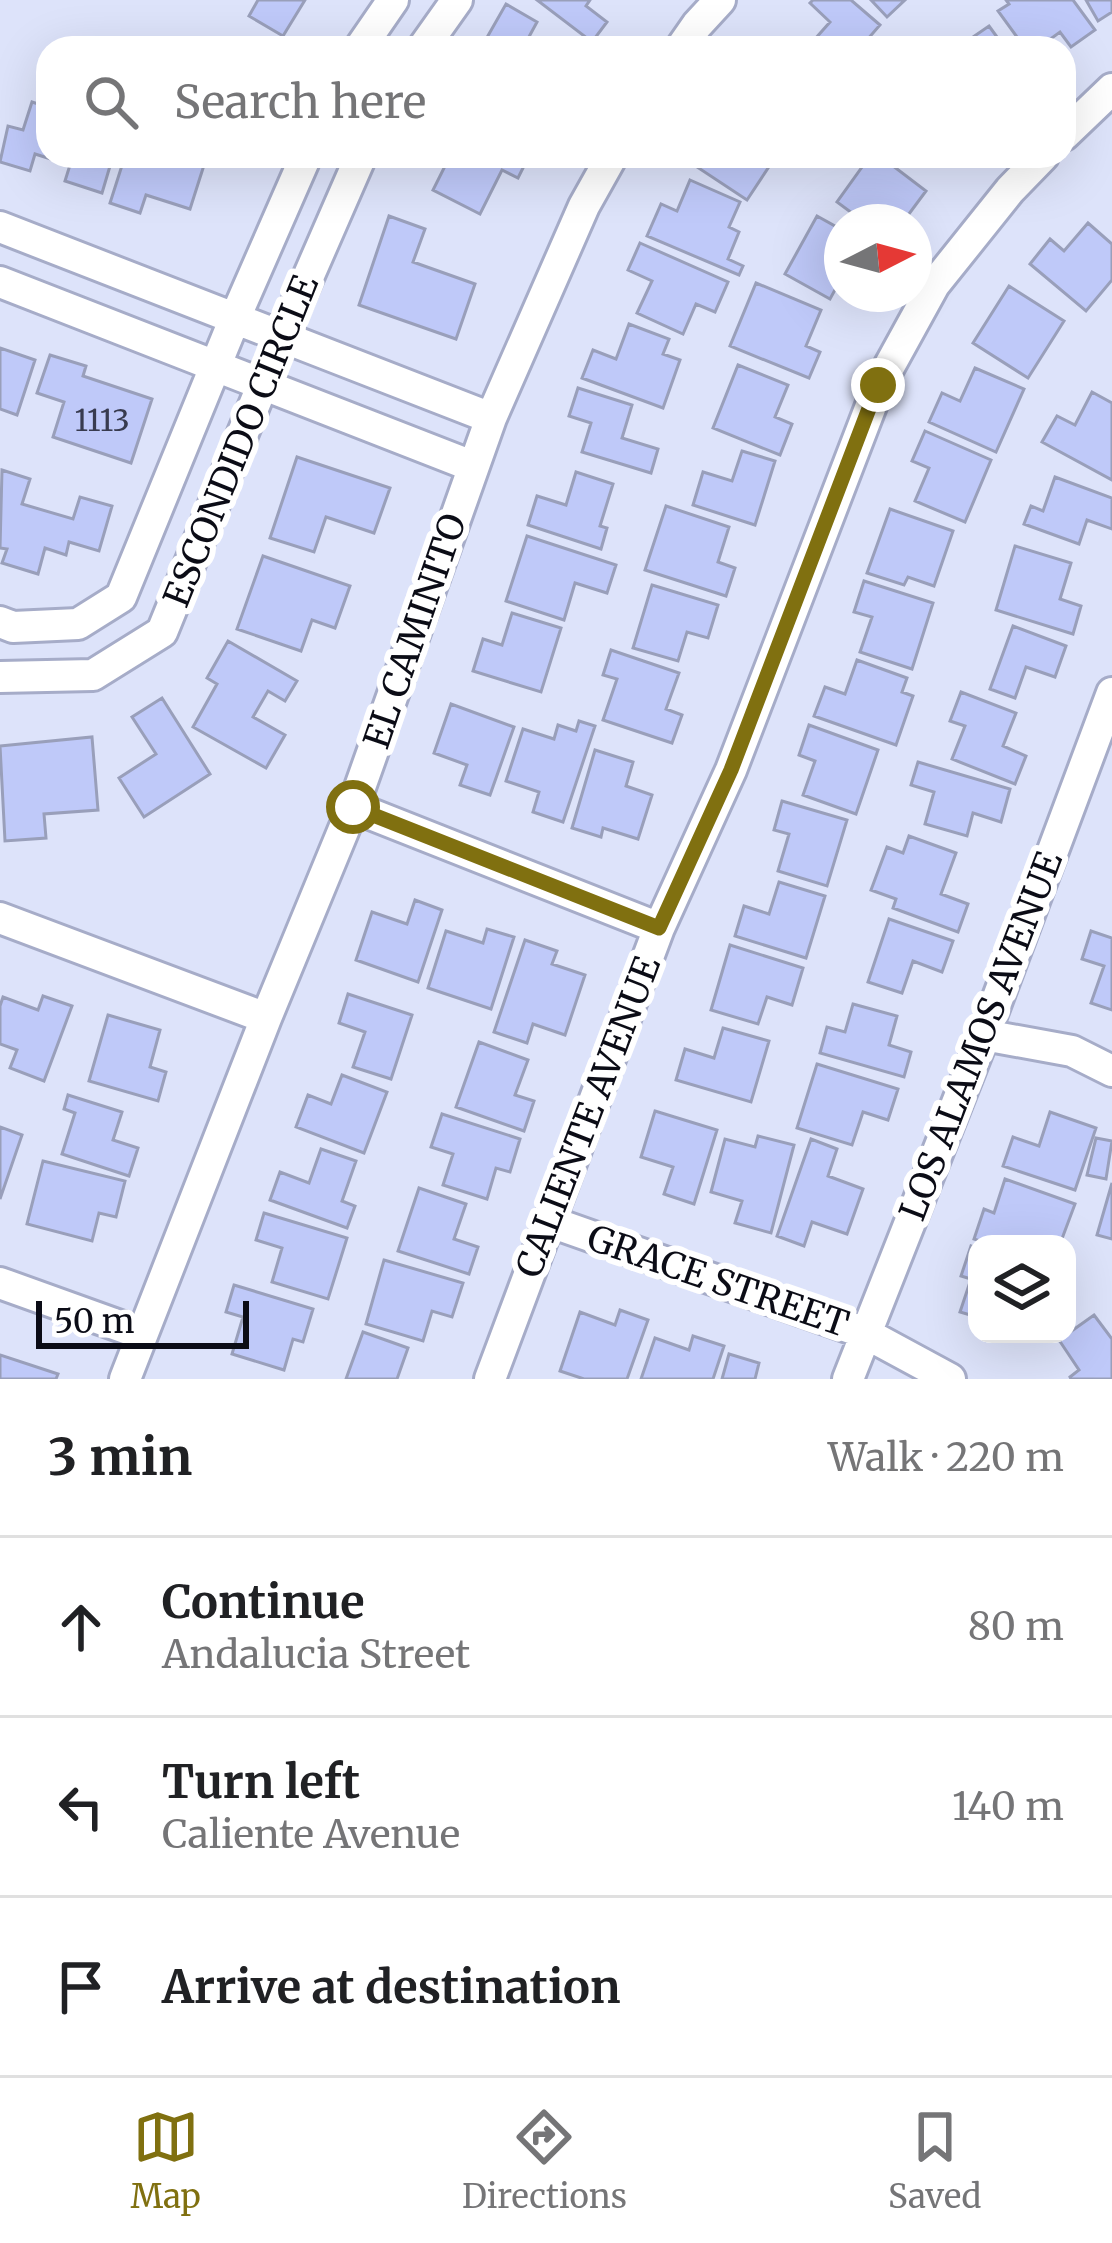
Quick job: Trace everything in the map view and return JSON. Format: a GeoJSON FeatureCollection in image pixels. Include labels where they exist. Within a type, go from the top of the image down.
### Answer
{"type":"FeatureCollection","features":[{"type":"Feature","properties":{"kind":"street"},"geometry":{"type":"LineString","coordinates":[[368,36],[392,0]]}},
{"type":"Feature","properties":{"kind":"street"},"geometry":{"type":"LineString","coordinates":[[432,36],[457,0]]}},
{"type":"Feature","properties":{"kind":"street"},"geometry":{"type":"LineString","coordinates":[[690,36],[720,0]]}},
{"type":"Feature","properties":{"kind":"street"},"geometry":{"type":"LineString","coordinates":[[1076,124],[1112,89]]}},
{"type":"Feature","properties":{"kind":"street","name":"ESCONDIDO CIRCLE"},"geometry":{"type":"LineString","coordinates":[[0,622],[13,627],[78,624],[122,597],[301,168]]}},
{"type":"Feature","properties":{"kind":"street","name":"ESCONDIDO CIRCLE"},"geometry":{"type":"LineString","coordinates":[[0,677],[93,675],[162,632],[357,168]]}},
{"type":"Feature","properties":{"kind":"street","name":"EL CAMINITO"},"geometry":{"type":"LineString","coordinates":[[125,1379],[353,807],[491,418],[605,168]]}},
{"type":"Feature","properties":{"kind":"street","name":"CALIENTE AVENUE"},"geometry":{"type":"LineString","coordinates":[[490,1379],[659,928],[731,770],[878,385],[934,285],[1031,168]]}},
{"type":"Feature","properties":{"kind":"street"},"geometry":{"type":"LineString","coordinates":[[0,227],[491,418]]}},
{"type":"Feature","properties":{"kind":"street"},"geometry":{"type":"LineString","coordinates":[[0,282],[472,466]]}},
{"type":"Feature","properties":{"kind":"street","name":"LOS ALAMOS AVENUE"},"geometry":{"type":"LineString","coordinates":[[848,1379],[1112,693]]}},
{"type":"Feature","properties":{"kind":"street"},"geometry":{"type":"LineString","coordinates":[[353,807],[659,928]]}},
{"type":"Feature","properties":{"kind":"street"},"geometry":{"type":"LineString","coordinates":[[0,918],[266,1018]]}},
{"type":"Feature","properties":{"kind":"street"},"geometry":{"type":"LineString","coordinates":[[984,1035],[1072,1051],[1112,1071]]}},
{"type":"Feature","properties":{"kind":"street","name":"GRACE STREET"},"geometry":{"type":"LineString","coordinates":[[548,1221],[866,1333],[950,1379]]}},
{"type":"Feature","properties":{"kind":"street"},"geometry":{"type":"LineString","coordinates":[[0,1283],[142,1334]]}},
{"type":"Feature","properties":{"kind":"building"},"geometry":{"type":"Polygon","coordinates":[[[258,0],[305,0],[283,36],[249,16],[258,0]]]}},
{"type":"Feature","properties":{"kind":"building"},"geometry":{"type":"Polygon","coordinates":[[[537,0],[590,0],[586,6],[607,22],[596,36],[584,36],[537,0]]]}},
{"type":"Feature","properties":{"kind":"building"},"geometry":{"type":"Polygon","coordinates":[[[851,0],[880,25],[870,36],[818,36],[830,22],[810,3],[851,0]]]}},
{"type":"Feature","properties":{"kind":"building"},"geometry":{"type":"Polygon","coordinates":[[[871,0],[905,0],[887,17],[871,0]]]}},
{"type":"Feature","properties":{"kind":"building"},"geometry":{"type":"Polygon","coordinates":[[[1006,0],[1073,0],[1095,30],[1076,43],[1076,36],[1060,32],[1016,36],[998,11],[1009,4],[1006,0]]]}},
{"type":"Feature","properties":{"kind":"building"},"geometry":{"type":"Polygon","coordinates":[[[1086,0],[1112,0],[1112,12],[1098,21],[1086,0]]]}},
{"type":"Feature","properties":{"kind":"building"},"geometry":{"type":"Polygon","coordinates":[[[506,4],[537,22],[529,36],[488,36],[506,4]]]}},
{"type":"Feature","properties":{"kind":"building"},"geometry":{"type":"Polygon","coordinates":[[[989,26],[996,36],[974,36],[989,26]]]}},
{"type":"Feature","properties":{"kind":"building"},"geometry":{"type":"Polygon","coordinates":[[[32,102],[36,103],[36,154],[30,171],[0,162],[8,126],[23,130],[32,102]]]}},
{"type":"Feature","properties":{"kind":"building"},"geometry":{"type":"Polygon","coordinates":[[[69,168],[109,168],[102,193],[65,181],[69,168]]]}},
{"type":"Feature","properties":{"kind":"building"},"geometry":{"type":"Polygon","coordinates":[[[121,168],[203,168],[190,209],[146,195],[140,213],[110,203],[121,168]]]}},
{"type":"Feature","properties":{"kind":"building"},"geometry":{"type":"Polygon","coordinates":[[[444,168],[523,168],[518,178],[502,170],[480,214],[433,190],[444,168]]]}},
{"type":"Feature","properties":{"kind":"building"},"geometry":{"type":"Polygon","coordinates":[[[699,168],[768,168],[747,200],[699,168]]]}},
{"type":"Feature","properties":{"kind":"building"},"geometry":{"type":"Polygon","coordinates":[[[861,168],[896,168],[926,191],[916,204],[840,204],[861,168]]]}},
{"type":"Feature","properties":{"kind":"building"},"geometry":{"type":"Polygon","coordinates":[[[690,180],[740,202],[729,227],[739,232],[728,259],[743,266],[739,275],[647,236],[661,204],[677,211],[690,180]]]}},
{"type":"Feature","properties":{"kind":"building"},"geometry":{"type":"Polygon","coordinates":[[[389,216],[425,229],[413,262],[475,284],[456,339],[359,305],[389,216]]]}},
{"type":"Feature","properties":{"kind":"building"},"geometry":{"type":"Polygon","coordinates":[[[817,216],[824,220],[824,296],[785,274],[817,216]]]}},
{"type":"Feature","properties":{"kind":"building"},"geometry":{"type":"Polygon","coordinates":[[[1088,223],[1112,244],[1112,280],[1086,311],[1030,264],[1050,239],[1064,251],[1088,223]]]}},
{"type":"Feature","properties":{"kind":"building"},"geometry":{"type":"Polygon","coordinates":[[[640,243],[728,282],[715,312],[696,304],[683,334],[637,313],[652,281],[628,270],[640,243]]]}},
{"type":"Feature","properties":{"kind":"building"},"geometry":{"type":"Polygon","coordinates":[[[756,283],[821,310],[806,346],[820,352],[809,378],[730,346],[756,283]]]}},
{"type":"Feature","properties":{"kind":"building"},"geometry":{"type":"Polygon","coordinates":[[[1009,286],[1064,321],[1028,378],[973,343],[1009,286]]]}},
{"type":"Feature","properties":{"kind":"building"},"geometry":{"type":"Polygon","coordinates":[[[629,324],[669,339],[663,354],[680,360],[663,408],[582,378],[593,350],[616,359],[629,324]]]}},
{"type":"Feature","properties":{"kind":"building"},"geometry":{"type":"Polygon","coordinates":[[[0,348],[35,360],[17,415],[0,409],[0,348]]]}},
{"type":"Feature","properties":{"kind":"building"},"geometry":{"type":"Polygon","coordinates":[[[50,355],[86,366],[83,376],[152,399],[131,463],[53,437],[64,402],[37,393],[50,355]]]}},
{"type":"Feature","properties":{"kind":"building"},"geometry":{"type":"Polygon","coordinates":[[[738,365],[788,385],[775,417],[792,424],[780,455],[713,428],[738,365]]]}},
{"type":"Feature","properties":{"kind":"building"},"geometry":{"type":"Polygon","coordinates":[[[975,368],[1024,389],[996,452],[929,422],[942,393],[960,401],[975,368]]]}},
{"type":"Feature","properties":{"kind":"building"},"geometry":{"type":"Polygon","coordinates":[[[578,388],[632,405],[622,438],[658,449],[651,473],[582,452],[591,423],[569,416],[578,388]]]}},
{"type":"Feature","properties":{"kind":"building"},"geometry":{"type":"Polygon","coordinates":[[[1092,392],[1112,403],[1112,480],[1042,442],[1057,416],[1075,425],[1092,392]]]}},
{"type":"Feature","properties":{"kind":"building"},"geometry":{"type":"Polygon","coordinates":[[[925,431],[991,460],[965,522],[915,501],[929,468],[912,461],[925,431]]]}},
{"type":"Feature","properties":{"kind":"building"},"geometry":{"type":"Polygon","coordinates":[[[742,451],[775,461],[755,525],[693,505],[703,472],[732,481],[742,451]]]}},
{"type":"Feature","properties":{"kind":"building"},"geometry":{"type":"Polygon","coordinates":[[[297,457],[390,488],[374,533],[326,517],[314,552],[270,538],[297,457]]]}},
{"type":"Feature","properties":{"kind":"building"},"geometry":{"type":"Polygon","coordinates":[[[2,470],[30,479],[22,504],[73,519],[80,497],[112,506],[99,551],[69,542],[66,555],[45,548],[38,574],[2,563],[7,549],[0,548],[2,470]]]}},
{"type":"Feature","properties":{"kind":"building"},"geometry":{"type":"Polygon","coordinates":[[[576,472],[613,484],[600,526],[607,528],[601,549],[528,525],[537,496],[566,505],[576,472]]]}},
{"type":"Feature","properties":{"kind":"building"},"geometry":{"type":"Polygon","coordinates":[[[1055,477],[1112,498],[1112,529],[1087,520],[1079,544],[1024,524],[1031,506],[1043,511],[1055,477]]]}},
{"type":"Feature","properties":{"kind":"building"},"geometry":{"type":"Polygon","coordinates":[[[666,506],[729,527],[718,562],[735,568],[726,596],[645,570],[666,506]]]}},
{"type":"Feature","properties":{"kind":"building"},"geometry":{"type":"Polygon","coordinates":[[[890,509],[953,531],[934,586],[908,577],[904,585],[867,573],[890,509]]]}},
{"type":"Feature","properties":{"kind":"building"},"geometry":{"type":"Polygon","coordinates":[[[527,536],[616,565],[607,593],[575,583],[564,620],[506,601],[527,536]]]}},
{"type":"Feature","properties":{"kind":"building"},"geometry":{"type":"Polygon","coordinates":[[[1015,546],[1071,563],[1060,599],[1081,606],[1073,634],[996,610],[1015,546]]]}},
{"type":"Feature","properties":{"kind":"building"},"geometry":{"type":"Polygon","coordinates":[[[263,556],[350,586],[335,628],[312,620],[301,651],[237,629],[263,556]]]}},
{"type":"Feature","properties":{"kind":"building"},"geometry":{"type":"Polygon","coordinates":[[[864,581],[933,603],[912,669],[860,652],[872,617],[854,612],[864,581]]]}},
{"type":"Feature","properties":{"kind":"building"},"geometry":{"type":"Polygon","coordinates":[[[652,585],[718,605],[708,638],[687,632],[678,661],[633,648],[652,585]]]}},
{"type":"Feature","properties":{"kind":"building"},"geometry":{"type":"Polygon","coordinates":[[[512,613],[561,628],[541,692],[473,671],[483,639],[502,645],[512,613]]]}},
{"type":"Feature","properties":{"kind":"building"},"geometry":{"type":"Polygon","coordinates":[[[1013,626],[1066,646],[1055,677],[1026,667],[1015,698],[990,689],[1013,626]]]}},
{"type":"Feature","properties":{"kind":"building"},"geometry":{"type":"Polygon","coordinates":[[[228,641],[297,681],[285,701],[268,691],[253,717],[285,735],[266,768],[193,727],[217,684],[207,678],[228,641]]]}},
{"type":"Feature","properties":{"kind":"building"},"geometry":{"type":"Polygon","coordinates":[[[611,650],[679,673],[666,709],[682,715],[672,743],[603,720],[617,679],[603,675],[611,650]]]}},
{"type":"Feature","properties":{"kind":"building"},"geometry":{"type":"Polygon","coordinates":[[[857,660],[907,678],[902,692],[913,696],[896,745],[814,716],[825,687],[845,694],[857,660]]]}},
{"type":"Feature","properties":{"kind":"building"},"geometry":{"type":"Polygon","coordinates":[[[961,692],[1016,713],[1003,746],[1026,756],[1015,784],[952,759],[965,726],[950,721],[961,692]]]}},
{"type":"Feature","properties":{"kind":"building"},"geometry":{"type":"Polygon","coordinates":[[[162,698],[210,774],[144,817],[119,778],[156,754],[132,717],[162,698]]]}},
{"type":"Feature","properties":{"kind":"building"},"geometry":{"type":"Polygon","coordinates":[[[451,704],[514,727],[490,795],[460,785],[467,765],[434,753],[451,704]]]}},
{"type":"Feature","properties":{"kind":"building"},"geometry":{"type":"Polygon","coordinates":[[[579,721],[595,726],[563,822],[533,812],[539,792],[506,781],[523,729],[554,739],[558,725],[576,731],[579,721]]]}},
{"type":"Feature","properties":{"kind":"building"},"geometry":{"type":"Polygon","coordinates":[[[809,725],[878,750],[856,814],[803,795],[815,761],[799,755],[809,725]]]}},
{"type":"Feature","properties":{"kind":"building"},"geometry":{"type":"Polygon","coordinates":[[[92,737],[98,810],[44,814],[46,838],[5,841],[0,746],[92,737]]]}},
{"type":"Feature","properties":{"kind":"building"},"geometry":{"type":"Polygon","coordinates":[[[595,750],[633,762],[626,786],[652,795],[638,839],[603,828],[601,837],[572,828],[595,750]]]}},
{"type":"Feature","properties":{"kind":"building"},"geometry":{"type":"Polygon","coordinates":[[[918,762],[1010,789],[1001,822],[973,813],[967,836],[925,824],[934,792],[911,785],[918,762]]]}},
{"type":"Feature","properties":{"kind":"building"},"geometry":{"type":"Polygon","coordinates":[[[782,801],[847,820],[827,886],[778,871],[789,834],[774,830],[782,801]]]}},
{"type":"Feature","properties":{"kind":"building"},"geometry":{"type":"Polygon","coordinates":[[[909,836],[956,853],[941,894],[968,904],[958,932],[893,908],[896,899],[871,890],[887,847],[903,853],[909,836]]]}},
{"type":"Feature","properties":{"kind":"building"},"geometry":{"type":"Polygon","coordinates":[[[779,882],[825,896],[806,958],[735,936],[744,906],[769,914],[779,882]]]}},
{"type":"Feature","properties":{"kind":"building"},"geometry":{"type":"Polygon","coordinates":[[[415,900],[442,910],[418,982],[356,960],[372,912],[407,924],[415,900]]]}},
{"type":"Feature","properties":{"kind":"building"},"geometry":{"type":"Polygon","coordinates":[[[889,919],[953,941],[942,972],[913,961],[902,993],[868,982],[889,919]]]}},
{"type":"Feature","properties":{"kind":"building"},"geometry":{"type":"Polygon","coordinates":[[[487,929],[514,937],[491,1009],[428,988],[446,931],[483,943],[487,929]]]}},
{"type":"Feature","properties":{"kind":"building"},"geometry":{"type":"Polygon","coordinates":[[[1091,931],[1112,938],[1112,1010],[1091,1003],[1104,966],[1082,959],[1091,931]]]}},
{"type":"Feature","properties":{"kind":"building"},"geometry":{"type":"Polygon","coordinates":[[[525,940],[557,951],[552,964],[585,975],[565,1035],[533,1024],[527,1043],[494,1032],[525,940]]]}},
{"type":"Feature","properties":{"kind":"building"},"geometry":{"type":"Polygon","coordinates":[[[730,945],[803,968],[792,1005],[767,997],[758,1024],[711,1010],[730,945]]]}},
{"type":"Feature","properties":{"kind":"building"},"geometry":{"type":"Polygon","coordinates":[[[348,994],[412,1015],[391,1079],[353,1067],[365,1032],[339,1023],[348,994]]]}},
{"type":"Feature","properties":{"kind":"building"},"geometry":{"type":"Polygon","coordinates":[[[43,996],[72,1006],[44,1081],[10,1068],[17,1050],[0,1044],[3,997],[38,1010],[43,996]]]}},
{"type":"Feature","properties":{"kind":"building"},"geometry":{"type":"Polygon","coordinates":[[[853,1004],[897,1016],[889,1045],[911,1052],[904,1077],[820,1053],[827,1027],[845,1032],[853,1004]]]}},
{"type":"Feature","properties":{"kind":"building"},"geometry":{"type":"Polygon","coordinates":[[[108,1015],[160,1030],[150,1067],[166,1072],[158,1101],[89,1081],[108,1015]]]}},
{"type":"Feature","properties":{"kind":"building"},"geometry":{"type":"Polygon","coordinates":[[[723,1028],[769,1041],[751,1102],[676,1080],[685,1049],[714,1058],[723,1028]]]}},
{"type":"Feature","properties":{"kind":"building"},"geometry":{"type":"Polygon","coordinates":[[[479,1042],[528,1060],[515,1095],[534,1101],[524,1131],[456,1107],[479,1042]]]}},
{"type":"Feature","properties":{"kind":"building"},"geometry":{"type":"Polygon","coordinates":[[[817,1064],[898,1089],[888,1120],[863,1112],[852,1145],[797,1128],[817,1064]]]}},
{"type":"Feature","properties":{"kind":"building"},"geometry":{"type":"Polygon","coordinates":[[[342,1075],[387,1092],[364,1153],[296,1127],[308,1095],[331,1104],[342,1075]]]}},
{"type":"Feature","properties":{"kind":"building"},"geometry":{"type":"Polygon","coordinates":[[[68,1095],[122,1112],[113,1140],[138,1148],[129,1176],[62,1154],[75,1113],[64,1109],[68,1095]]]}},
{"type":"Feature","properties":{"kind":"building"},"geometry":{"type":"Polygon","coordinates":[[[655,1111],[717,1130],[694,1204],[664,1194],[673,1167],[641,1157],[655,1111]]]}},
{"type":"Feature","properties":{"kind":"building"},"geometry":{"type":"Polygon","coordinates":[[[1050,1112],[1096,1128],[1075,1190],[1003,1166],[1013,1137],[1039,1146],[1050,1112]]]}},
{"type":"Feature","properties":{"kind":"building"},"geometry":{"type":"Polygon","coordinates":[[[442,1114],[520,1139],[510,1172],[496,1168],[487,1199],[443,1185],[453,1154],[431,1147],[442,1114]]]}},
{"type":"Feature","properties":{"kind":"building"},"geometry":{"type":"Polygon","coordinates":[[[0,1127],[22,1135],[0,1199],[0,1127]]]}},
{"type":"Feature","properties":{"kind":"building"},"geometry":{"type":"Polygon","coordinates":[[[758,1136],[794,1145],[771,1233],[735,1223],[742,1201],[711,1192],[725,1139],[755,1147],[758,1136]]]}},
{"type":"Feature","properties":{"kind":"building"},"geometry":{"type":"Polygon","coordinates":[[[1096,1138],[1112,1141],[1106,1179],[1087,1175],[1096,1138]]]}},
{"type":"Feature","properties":{"kind":"building"},"geometry":{"type":"Polygon","coordinates":[[[811,1139],[837,1149],[828,1176],[863,1189],[847,1234],[812,1222],[804,1246],[777,1236],[811,1139]]]}},
{"type":"Feature","properties":{"kind":"building"},"geometry":{"type":"Polygon","coordinates":[[[321,1149],[356,1161],[342,1201],[355,1206],[347,1228],[270,1200],[280,1172],[309,1183],[321,1149]]]}},
{"type":"Feature","properties":{"kind":"building"},"geometry":{"type":"Polygon","coordinates":[[[43,1161],[125,1181],[116,1217],[99,1213],[92,1241],[27,1224],[43,1161]]]}},
{"type":"Feature","properties":{"kind":"building"},"geometry":{"type":"Polygon","coordinates":[[[1005,1179],[1075,1204],[1063,1235],[975,1235],[984,1209],[994,1213],[1005,1179]]]}},
{"type":"Feature","properties":{"kind":"building"},"geometry":{"type":"Polygon","coordinates":[[[1112,1183],[1112,1239],[1097,1235],[1112,1183]]]}},
{"type":"Feature","properties":{"kind":"building"},"geometry":{"type":"Polygon","coordinates":[[[419,1188],[466,1204],[454,1239],[478,1247],[469,1274],[398,1251],[419,1188]]]}},
{"type":"Feature","properties":{"kind":"building"},"geometry":{"type":"Polygon","coordinates":[[[264,1213],[347,1238],[328,1299],[272,1282],[282,1248],[256,1240],[264,1213]]]}},
{"type":"Feature","properties":{"kind":"building"},"geometry":{"type":"Polygon","coordinates":[[[384,1260],[463,1283],[452,1317],[432,1311],[423,1341],[366,1324],[384,1260]]]}},
{"type":"Feature","properties":{"kind":"building"},"geometry":{"type":"Polygon","coordinates":[[[234,1285],[313,1309],[303,1342],[293,1339],[284,1370],[232,1354],[243,1317],[226,1312],[234,1285]]]}},
{"type":"Feature","properties":{"kind":"building"},"geometry":{"type":"Polygon","coordinates":[[[968,1288],[968,1314],[960,1312],[968,1288]]]}},
{"type":"Feature","properties":{"kind":"building"},"geometry":{"type":"Polygon","coordinates":[[[620,1310],[648,1320],[627,1379],[584,1379],[560,1371],[580,1312],[615,1325],[620,1310]]]}},
{"type":"Feature","properties":{"kind":"building"},"geometry":{"type":"Polygon","coordinates":[[[1094,1315],[1112,1339],[1112,1379],[1071,1379],[1079,1370],[1061,1343],[1076,1343],[1076,1328],[1094,1315]]]}},
{"type":"Feature","properties":{"kind":"building"},"geometry":{"type":"Polygon","coordinates":[[[363,1332],[408,1348],[397,1379],[346,1379],[363,1332]]]}},
{"type":"Feature","properties":{"kind":"building"},"geometry":{"type":"Polygon","coordinates":[[[693,1336],[724,1346],[713,1379],[641,1379],[655,1338],[689,1350],[693,1336]]]}},
{"type":"Feature","properties":{"kind":"building"},"geometry":{"type":"Polygon","coordinates":[[[729,1354],[759,1363],[755,1379],[722,1379],[729,1354]]]}},
{"type":"Feature","properties":{"kind":"building"},"geometry":{"type":"Polygon","coordinates":[[[0,1355],[58,1374],[56,1379],[0,1379],[0,1355]]]}},
{"type":"Feature","properties":{"kind":"route"},"geometry":{"type":"LineString","coordinates":[[353,807],[659,928],[731,770],[878,385]]}}]}
